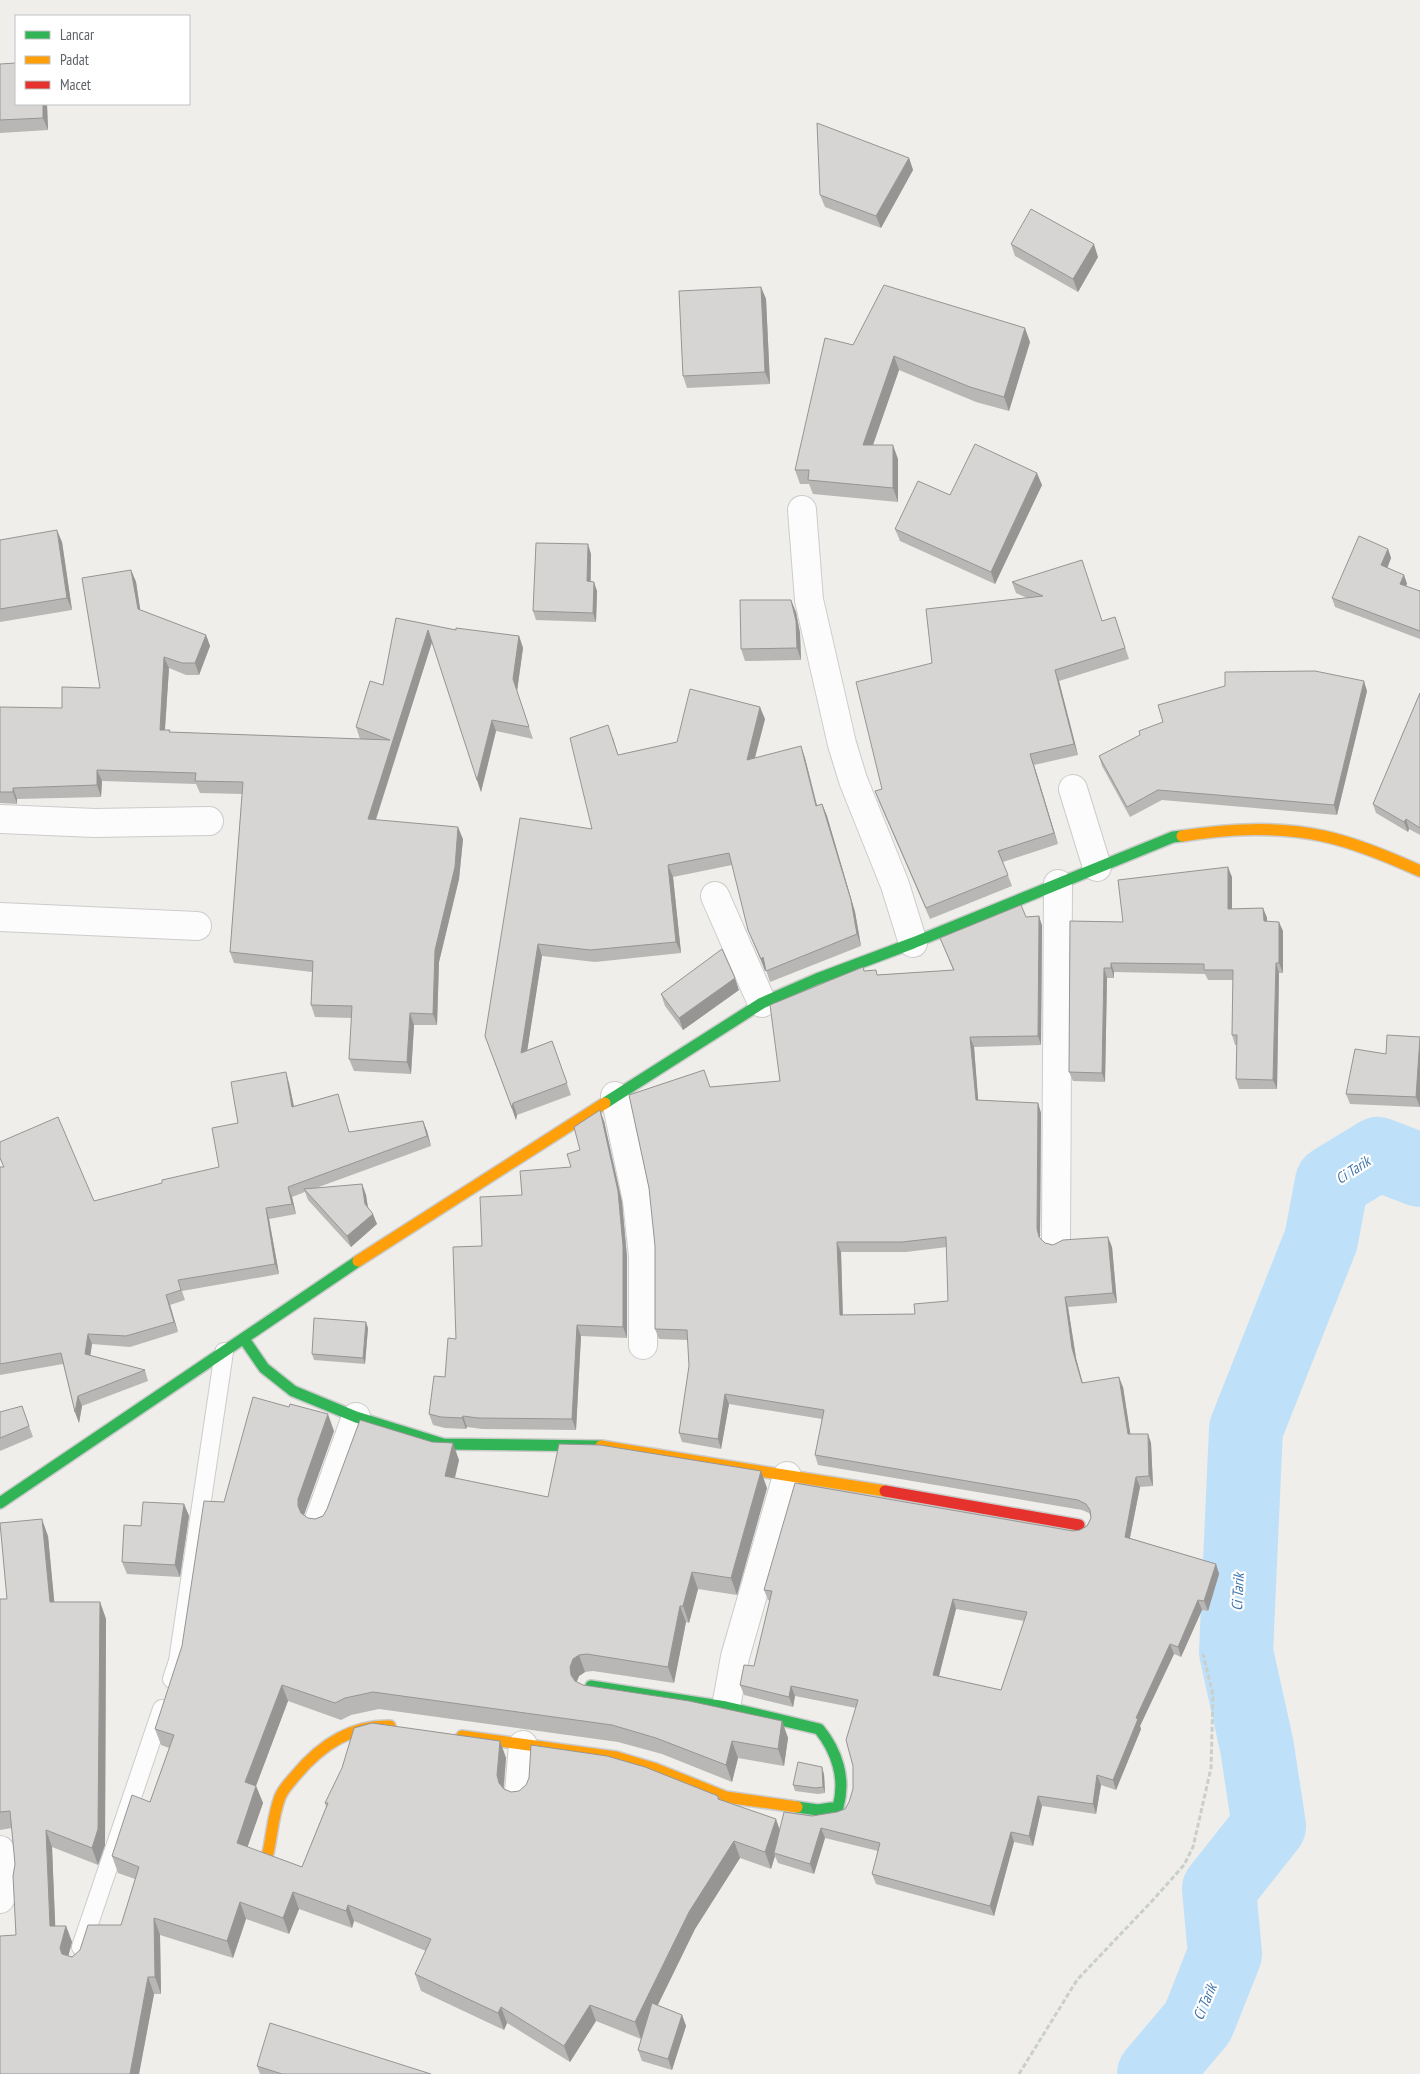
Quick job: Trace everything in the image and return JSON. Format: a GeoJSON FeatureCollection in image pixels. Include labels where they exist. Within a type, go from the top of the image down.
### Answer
{"type":"FeatureCollection","features":[{"type":"Feature","properties":{"kind":"street"},"geometry":{"type":"LineString","coordinates":[[802,510],[809,600],[842,744],[853,780],[895,885],[913,943]]}},
{"type":"Feature","properties":{"kind":"street"},"geometry":{"type":"LineString","coordinates":[[1073,789],[1097,867]]}},
{"type":"Feature","properties":{"kind":"street"},"geometry":{"type":"LineString","coordinates":[[0,818],[95,823],[209,821]]}},
{"type":"Feature","properties":{"kind":"street"},"geometry":{"type":"LineString","coordinates":[[0,1503],[348,1268],[762,1004],[817,980],[1173,837],[1220,830],[1267,829],[1323,836],[1376,852],[1420,871]]}},
{"type":"Feature","properties":{"kind":"street"},"geometry":{"type":"LineString","coordinates":[[1056,1239],[1058,884]]}},
{"type":"Feature","properties":{"kind":"street"},"geometry":{"type":"LineString","coordinates":[[715,896],[762,1004]]}},
{"type":"Feature","properties":{"kind":"street"},"geometry":{"type":"LineString","coordinates":[[0,917],[197,926]]}},
{"type":"Feature","properties":{"kind":"street"},"geometry":{"type":"LineString","coordinates":[[616,1096],[637,1200],[643,1256],[643,1345]]}},
{"type":"Feature","properties":{"kind":"street"},"geometry":{"type":"LineString","coordinates":[[244,1339],[264,1368],[294,1391],[356,1417],[443,1444],[607,1446],[1079,1525]]}},
{"type":"Feature","properties":{"kind":"street"},"geometry":{"type":"LineString","coordinates":[[319,1520],[356,1417]]}},
{"type":"Feature","properties":{"kind":"street"},"geometry":{"type":"LineString","coordinates":[[726,1707],[735,1657],[787,1476]]}},
{"type":"Feature","properties":{"kind":"street"},"geometry":{"type":"LineString","coordinates":[[449,1734],[616,1757],[656,1769],[726,1797],[818,1810],[838,1807],[842,1797],[838,1761],[829,1739],[819,1729],[726,1707],[591,1686]]}},
{"type":"Feature","properties":{"kind":"street"},"geometry":{"type":"LineString","coordinates":[[268,1854],[280,1796],[299,1771],[325,1747],[355,1730],[377,1724],[403,1728]]}},
{"type":"Feature","properties":{"kind":"street"},"geometry":{"type":"LineString","coordinates":[[519,1794],[523,1745]]}},
{"type":"Feature","properties":{"kind":"street"},"geometry":{"type":"LineString","coordinates":[[0,1850],[5,1880],[4,1893],[0,1899]]}},
{"type":"Feature","properties":{"kind":"lane"},"geometry":{"type":"LineString","coordinates":[[76,1963],[178,1661],[224,1352]]}},
{"type":"Feature","properties":{"kind":"path"},"geometry":{"type":"LineString","coordinates":[[1019,2074],[1077,1980],[1184,1865],[1193,1848],[1211,1768],[1213,1695],[1203,1654]]}},
{"type":"Feature","properties":{"kind":"building"},"geometry":{"type":"Polygon","coordinates":[[[15,63],[15,105],[43,105],[43,118],[0,120],[0,64],[15,63]]]}},
{"type":"Feature","properties":{"kind":"building"},"geometry":{"type":"Polygon","coordinates":[[[817,123],[909,158],[876,216],[820,195],[817,123]]]}},
{"type":"Feature","properties":{"kind":"building"},"geometry":{"type":"Polygon","coordinates":[[[1031,209],[1094,244],[1073,279],[1011,244],[1031,209]]]}},
{"type":"Feature","properties":{"kind":"building"},"geometry":{"type":"Polygon","coordinates":[[[884,285],[1025,328],[1004,397],[970,387],[894,356],[863,445],[893,445],[893,488],[808,480],[809,470],[795,470],[825,338],[853,345],[884,285]]]}},
{"type":"Feature","properties":{"kind":"building"},"geometry":{"type":"Polygon","coordinates":[[[761,287],[765,372],[683,376],[679,291],[761,287]]]}},
{"type":"Feature","properties":{"kind":"building"},"geometry":{"type":"Polygon","coordinates":[[[975,444],[1037,473],[991,572],[895,529],[918,481],[950,495],[975,444]]]}},
{"type":"Feature","properties":{"kind":"building"},"geometry":{"type":"Polygon","coordinates":[[[57,530],[67,598],[0,609],[0,540],[57,530]]]}},
{"type":"Feature","properties":{"kind":"building"},"geometry":{"type":"Polygon","coordinates":[[[1359,536],[1388,549],[1381,565],[1404,575],[1400,584],[1420,591],[1420,631],[1332,598],[1359,536]]]}},
{"type":"Feature","properties":{"kind":"building"},"geometry":{"type":"Polygon","coordinates":[[[536,543],[588,544],[587,581],[594,582],[593,613],[533,611],[536,543]]]}},
{"type":"Feature","properties":{"kind":"building"},"geometry":{"type":"Polygon","coordinates":[[[1082,560],[1102,621],[1115,617],[1125,648],[1055,670],[1074,744],[1030,754],[1054,833],[998,851],[1008,875],[926,908],[875,791],[882,789],[856,682],[932,663],[926,609],[1043,596],[1012,582],[1082,560]]]}},
{"type":"Feature","properties":{"kind":"building"},"geometry":{"type":"Polygon","coordinates":[[[131,570],[138,609],[206,635],[195,663],[182,663],[164,657],[160,730],[170,730],[169,732],[390,740],[356,727],[370,681],[383,685],[396,618],[456,630],[456,628],[519,636],[513,679],[529,727],[492,720],[477,780],[428,630],[368,819],[458,827],[455,867],[435,950],[433,1014],[410,1013],[407,1062],[349,1059],[352,1006],[311,1005],[313,961],[230,952],[243,782],[195,781],[196,773],[97,770],[97,785],[13,788],[13,792],[0,792],[0,707],[62,708],[62,687],[100,688],[82,578],[131,570]]]}},
{"type":"Feature","properties":{"kind":"building"},"geometry":{"type":"Polygon","coordinates":[[[740,600],[791,600],[796,621],[797,648],[741,649],[740,600]]]}},
{"type":"Feature","properties":{"kind":"building"},"geometry":{"type":"Polygon","coordinates":[[[1315,671],[1364,681],[1334,805],[1158,790],[1127,807],[1099,756],[1140,735],[1139,731],[1163,722],[1158,705],[1225,686],[1225,672],[1315,671]]]}},
{"type":"Feature","properties":{"kind":"building"},"geometry":{"type":"Polygon","coordinates":[[[690,689],[760,707],[747,760],[801,746],[816,806],[822,804],[851,900],[857,934],[766,971],[763,957],[761,959],[748,930],[729,853],[668,865],[676,942],[590,950],[538,944],[521,1053],[552,1041],[567,1083],[513,1103],[512,1108],[485,1036],[520,818],[592,829],[570,738],[608,725],[618,755],[677,742],[690,689]]]}},
{"type":"Feature","properties":{"kind":"building"},"geometry":{"type":"Polygon","coordinates":[[[1420,693],[1420,828],[1406,819],[1404,822],[1373,804],[1420,693]]]}},
{"type":"Feature","properties":{"kind":"building"},"geometry":{"type":"Polygon","coordinates":[[[1228,867],[1228,909],[1263,908],[1264,921],[1279,922],[1279,963],[1276,963],[1273,1080],[1236,1079],[1237,1035],[1232,1035],[1233,970],[1204,970],[1204,964],[1111,963],[1111,968],[1104,968],[1102,1073],[1069,1072],[1070,921],[1123,922],[1118,880],[1228,867]]]}},
{"type":"Feature","properties":{"kind":"building"},"geometry":{"type":"Polygon","coordinates":[[[1021,905],[1026,917],[1039,916],[1038,1036],[970,1037],[976,1100],[1038,1103],[1037,1229],[1039,1237],[1045,1243],[1053,1245],[1063,1240],[1108,1237],[1113,1293],[1065,1297],[1072,1348],[1082,1383],[1119,1377],[1128,1434],[1148,1434],[1149,1476],[1136,1477],[1125,1537],[1216,1564],[1204,1601],[1198,1600],[1178,1647],[1170,1644],[1136,1718],[1138,1719],[1113,1780],[1097,1775],[1093,1804],[1038,1796],[1029,1836],[1011,1832],[990,1906],[872,1874],[880,1843],[821,1828],[810,1864],[774,1853],[784,1812],[812,1816],[845,1809],[849,1802],[853,1789],[853,1766],[846,1740],[858,1700],[791,1686],[789,1697],[740,1685],[744,1665],[754,1666],[772,1591],[764,1590],[795,1483],[1073,1531],[1087,1526],[1091,1518],[1090,1510],[1086,1504],[1078,1500],[815,1455],[824,1410],[725,1394],[718,1439],[679,1433],[689,1366],[687,1330],[655,1329],[655,1246],[649,1188],[629,1095],[704,1070],[710,1087],[780,1081],[770,1005],[863,967],[864,971],[876,970],[877,975],[954,970],[940,938],[1021,905]],[[946,1237],[902,1242],[837,1242],[840,1315],[915,1314],[914,1304],[948,1301],[946,1237]],[[953,1599],[933,1675],[1001,1690],[1027,1612],[953,1599]]]}},
{"type":"Feature","properties":{"kind":"building"},"geometry":{"type":"Polygon","coordinates":[[[722,949],[735,978],[679,1018],[661,994],[722,949]]]}},
{"type":"Feature","properties":{"kind":"building"},"geometry":{"type":"Polygon","coordinates":[[[1387,1035],[1420,1037],[1416,1097],[1346,1094],[1355,1049],[1386,1054],[1387,1035]]]}},
{"type":"Feature","properties":{"kind":"building"},"geometry":{"type":"Polygon","coordinates":[[[286,1072],[292,1107],[338,1094],[349,1132],[423,1121],[427,1136],[288,1187],[292,1204],[266,1208],[275,1264],[178,1280],[181,1290],[166,1295],[174,1322],[126,1336],[88,1334],[85,1354],[145,1370],[78,1396],[75,1412],[61,1353],[0,1364],[0,1167],[4,1167],[0,1158],[0,1142],[58,1117],[94,1201],[162,1183],[162,1180],[219,1167],[212,1128],[238,1123],[231,1082],[286,1072]]]}},
{"type":"Feature","properties":{"kind":"building"},"geometry":{"type":"Polygon","coordinates":[[[600,1110],[618,1191],[623,1246],[623,1327],[577,1325],[572,1419],[478,1418],[463,1416],[462,1418],[441,1417],[429,1414],[434,1376],[445,1377],[448,1338],[456,1339],[453,1247],[482,1246],[480,1197],[522,1195],[520,1171],[571,1167],[567,1154],[580,1150],[574,1127],[600,1110]]]}},
{"type":"Feature","properties":{"kind":"building"},"geometry":{"type":"Polygon","coordinates":[[[362,1184],[365,1204],[373,1214],[347,1236],[304,1189],[362,1184]]]}},
{"type":"Feature","properties":{"kind":"building"},"geometry":{"type":"Polygon","coordinates":[[[314,1318],[366,1322],[363,1358],[312,1354],[314,1318]]]}},
{"type":"Feature","properties":{"kind":"building"},"geometry":{"type":"Polygon","coordinates":[[[253,1397],[289,1407],[290,1404],[328,1414],[298,1499],[301,1513],[308,1518],[315,1519],[323,1516],[327,1509],[360,1420],[432,1442],[453,1443],[445,1476],[548,1497],[559,1444],[600,1445],[761,1471],[731,1578],[692,1572],[683,1606],[680,1606],[668,1667],[587,1654],[579,1655],[573,1659],[570,1667],[571,1675],[575,1681],[583,1685],[689,1701],[782,1721],[778,1749],[732,1741],[726,1765],[656,1738],[612,1725],[373,1692],[345,1698],[335,1703],[282,1685],[245,1782],[256,1786],[237,1843],[302,1867],[328,1803],[325,1803],[342,1768],[354,1728],[372,1723],[500,1741],[497,1775],[499,1783],[504,1789],[511,1792],[519,1791],[526,1785],[529,1778],[531,1745],[607,1756],[645,1767],[718,1796],[718,1799],[776,1819],[765,1852],[734,1841],[689,1912],[635,2022],[590,2005],[564,2046],[501,2007],[498,2013],[415,1974],[431,1939],[348,1905],[346,1911],[293,1892],[283,1918],[240,1902],[227,1941],[154,1918],[155,1977],[148,1977],[130,2074],[0,2074],[0,1936],[16,1935],[13,1876],[15,1864],[10,1811],[0,1812],[0,1599],[7,1599],[0,1523],[42,1519],[50,1602],[100,1602],[98,1829],[92,1848],[46,1830],[50,1926],[66,1926],[60,1948],[62,1954],[72,1957],[80,1950],[88,1925],[121,1925],[139,1867],[112,1856],[132,1795],[150,1802],[174,1735],[155,1729],[182,1646],[204,1501],[224,1502],[253,1397]]]}},
{"type":"Feature","properties":{"kind":"building"},"geometry":{"type":"Polygon","coordinates":[[[22,1406],[29,1426],[0,1438],[0,1412],[22,1406]]]}},
{"type":"Feature","properties":{"kind":"building"},"geometry":{"type":"Polygon","coordinates":[[[143,1502],[184,1504],[175,1565],[122,1562],[124,1525],[141,1526],[143,1502]]]}},
{"type":"Feature","properties":{"kind":"building"},"geometry":{"type":"Polygon","coordinates":[[[798,1762],[822,1767],[823,1787],[793,1785],[798,1762]]]}},
{"type":"Feature","properties":{"kind":"building"},"geometry":{"type":"Polygon","coordinates":[[[652,2003],[682,2015],[668,2059],[638,2050],[652,2003]]]}},
{"type":"Feature","properties":{"kind":"building"},"geometry":{"type":"Polygon","coordinates":[[[270,2023],[431,2074],[282,2074],[257,2066],[270,2023]]]}},
{"type":"Feature","properties":{"kind":"waterway","name":"Ci Tarik"},"geometry":{"type":"LineString","coordinates":[[1154,2074],[1198,2022],[1225,1954],[1219,1889],[1269,1826],[1257,1747],[1236,1652],[1246,1429],[1321,1240],[1332,1182],[1378,1154],[1420,1170]]}},
{"type":"Feature","properties":{"kind":"traffic: fast"},"geometry":{"type":"LineString","coordinates":[[605,1103],[762,1003],[817,979],[913,943],[1173,837],[1182,836]]}},
{"type":"Feature","properties":{"kind":"traffic: fast"},"geometry":{"type":"LineString","coordinates":[[0,1503],[358,1261]]}},
{"type":"Feature","properties":{"kind":"traffic: fast"},"geometry":{"type":"LineString","coordinates":[[244,1339],[264,1368],[293,1391],[356,1417],[443,1444],[601,1446]]}},
{"type":"Feature","properties":{"kind":"traffic: fast"},"geometry":{"type":"LineString","coordinates":[[591,1686],[726,1707],[819,1729],[831,1747],[838,1766],[841,1786],[838,1807],[818,1810],[797,1807]]}},
{"type":"Feature","properties":{"kind":"traffic: slow"},"geometry":{"type":"LineString","coordinates":[[1182,836],[1252,830],[1305,833],[1360,846],[1420,871]]}},
{"type":"Feature","properties":{"kind":"traffic: slow"},"geometry":{"type":"LineString","coordinates":[[358,1261],[605,1103]]}},
{"type":"Feature","properties":{"kind":"traffic: slow"},"geometry":{"type":"LineString","coordinates":[[601,1446],[885,1491]]}},
{"type":"Feature","properties":{"kind":"traffic: slow"},"geometry":{"type":"LineString","coordinates":[[268,1853],[280,1797],[305,1765],[326,1746],[349,1733],[362,1729],[390,1726]]}},
{"type":"Feature","properties":{"kind":"traffic: slow"},"geometry":{"type":"LineString","coordinates":[[462,1736],[616,1757],[656,1769],[726,1797],[797,1807]]}},
{"type":"Feature","properties":{"kind":"traffic: jam"},"geometry":{"type":"LineString","coordinates":[[885,1491],[1079,1525]]}}]}
